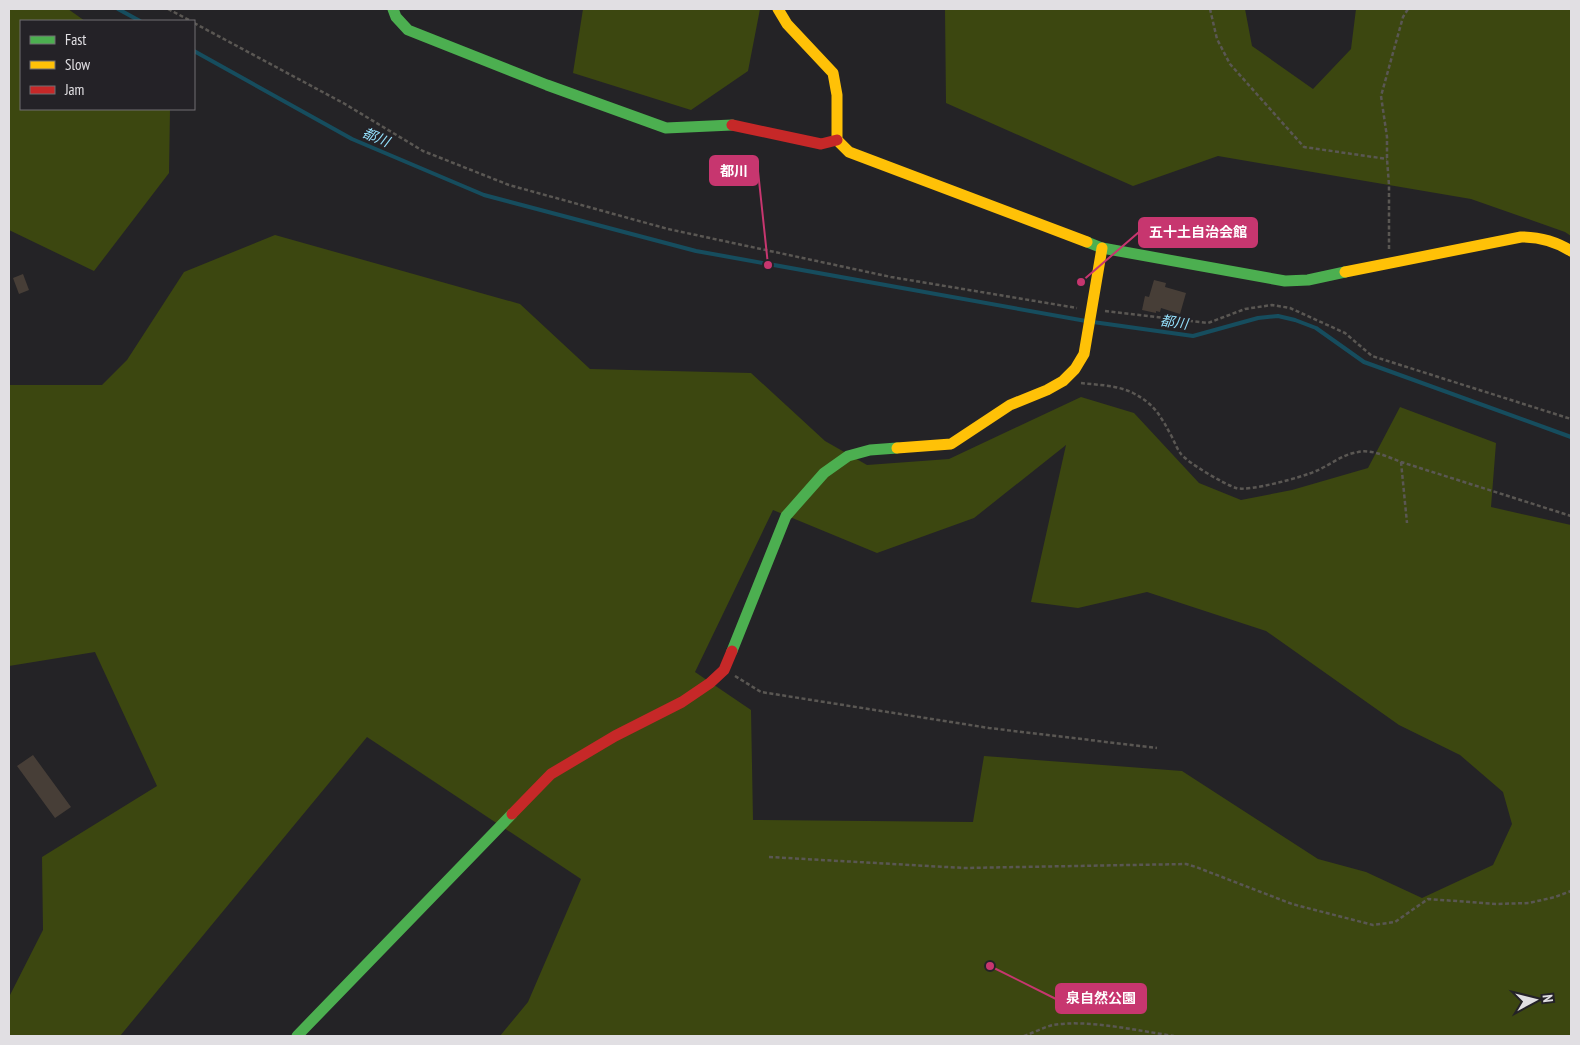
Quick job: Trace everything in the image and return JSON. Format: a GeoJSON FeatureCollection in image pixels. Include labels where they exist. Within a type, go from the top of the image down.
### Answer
{"type":"FeatureCollection","features":[{"type":"Feature","properties":{"kind":"street"},"geometry":{"type":"LineString","coordinates":[[393,9],[396,17],[408,30],[547,85],[666,128],[732,125],[821,144],[837,140]]}},
{"type":"Feature","properties":{"kind":"street"},"geometry":{"type":"LineString","coordinates":[[778,9],[787,24],[833,73],[837,95],[837,140],[850,152],[1102,248],[1285,281],[1308,280],[1521,237],[1536,237],[1553,241],[1571,251]]}},
{"type":"Feature","properties":{"kind":"street"},"geometry":{"type":"LineString","coordinates":[[298,1036],[551,774],[615,736],[682,702],[710,683],[724,670],[786,516],[824,473],[848,456],[870,450],[951,444],[1010,405],[1047,390],[1062,381],[1075,369],[1084,354],[1102,248]]}},
{"type":"Feature","properties":{"kind":"path"},"geometry":{"type":"LineString","coordinates":[[168,9],[188,20]]}},
{"type":"Feature","properties":{"kind":"path"},"geometry":{"type":"LineString","coordinates":[[1210,9],[1217,40],[1230,64],[1304,147],[1386,159]]}},
{"type":"Feature","properties":{"kind":"path"},"geometry":{"type":"LineString","coordinates":[[1388,263],[1389,185],[1386,159],[1387,137],[1381,96],[1408,9]]}},
{"type":"Feature","properties":{"kind":"path"},"geometry":{"type":"LineString","coordinates":[[195,24],[345,104],[423,151],[510,185],[668,229],[891,277],[1091,310],[1208,323],[1245,309],[1272,305],[1290,308],[1346,333],[1372,356],[1571,419]]}},
{"type":"Feature","properties":{"kind":"path"},"geometry":{"type":"LineString","coordinates":[[1062,381],[1115,387],[1132,392],[1146,400],[1158,411],[1180,453],[1189,462],[1234,488],[1245,490],[1302,477],[1359,451],[1374,452],[1571,516]]}},
{"type":"Feature","properties":{"kind":"path"},"geometry":{"type":"LineString","coordinates":[[1401,462],[1407,523]]}},
{"type":"Feature","properties":{"kind":"path"},"geometry":{"type":"LineString","coordinates":[[724,670],[761,692],[989,728],[1157,748]]}},
{"type":"Feature","properties":{"kind":"path"},"geometry":{"type":"LineString","coordinates":[[769,857],[964,868],[1065,868],[1186,864],[1292,904],[1372,925],[1395,922],[1428,899],[1496,904],[1529,903],[1571,891]]}},
{"type":"Feature","properties":{"kind":"path"},"geometry":{"type":"LineString","coordinates":[[1024,1036],[1053,1025],[1079,1024],[1109,1026],[1174,1036]]}},
{"type":"Feature","properties":{"kind":"green space"},"geometry":{"type":"Polygon","coordinates":[[[9,9],[68,9],[84,20],[20,20],[20,110],[170,110],[169,173],[94,271],[9,230],[9,9]]]}},
{"type":"Feature","properties":{"kind":"green space"},"geometry":{"type":"Polygon","coordinates":[[[583,9],[760,9],[748,71],[691,110],[573,73],[583,9]]]}},
{"type":"Feature","properties":{"kind":"green space"},"geometry":{"type":"Polygon","coordinates":[[[945,9],[1245,9],[1252,46],[1313,89],[1351,49],[1356,9],[1571,9],[1571,236],[1565,232],[1471,199],[1218,156],[1133,186],[946,103],[945,9]]]}},
{"type":"Feature","properties":{"kind":"green space"},"geometry":{"type":"Polygon","coordinates":[[[275,235],[520,304],[590,369],[751,373],[825,441],[867,465],[949,459],[1081,397],[1134,413],[1199,483],[1241,500],[1292,490],[1368,468],[1400,407],[1496,443],[1491,507],[1571,525],[1571,1036],[500,1036],[528,1002],[581,879],[367,737],[120,1036],[9,1036],[9,997],[43,930],[42,857],[157,786],[95,652],[9,666],[9,385],[102,385],[127,360],[184,272],[275,235]],[[1066,445],[974,518],[877,553],[773,510],[695,672],[751,710],[753,820],[973,822],[984,756],[1182,771],[1318,859],[1366,872],[1422,898],[1493,865],[1512,824],[1503,792],[1460,755],[1399,725],[1266,631],[1147,592],[1078,608],[1031,602],[1066,445]]]}},
{"type":"Feature","properties":{"kind":"building"},"geometry":{"type":"Polygon","coordinates":[[[23,274],[29,290],[19,294],[13,278],[23,274]]]}},
{"type":"Feature","properties":{"kind":"building"},"geometry":{"type":"Polygon","coordinates":[[[1154,280],[1166,283],[1165,287],[1186,293],[1180,314],[1161,308],[1160,312],[1156,311],[1156,313],[1142,310],[1145,296],[1149,297],[1154,280]]]}},
{"type":"Feature","properties":{"kind":"building"},"geometry":{"type":"Polygon","coordinates":[[[33,755],[71,807],[55,818],[17,766],[33,755]]]}},
{"type":"Feature","properties":{"kind":"waterway","name":"都川"},"geometry":{"type":"LineString","coordinates":[[118,9],[138,20]]}},
{"type":"Feature","properties":{"kind":"waterway","name":"都川"},"geometry":{"type":"LineString","coordinates":[[195,52],[352,139],[484,195],[696,251],[1086,321]]}},
{"type":"Feature","properties":{"kind":"waterway","name":"都川"},"geometry":{"type":"LineString","coordinates":[[1093,322],[1193,336],[1258,318],[1278,316],[1295,320],[1316,328],[1364,362],[1571,437]]}},
{"type":"Feature","properties":{"kind":"traffic: fast"},"geometry":{"type":"LineString","coordinates":[[393,9],[396,17],[408,30],[547,85],[666,128],[732,125]]}},
{"type":"Feature","properties":{"kind":"traffic: fast"},"geometry":{"type":"LineString","coordinates":[[1087,242],[1102,248],[1285,281],[1308,280],[1345,272]]}},
{"type":"Feature","properties":{"kind":"traffic: fast"},"geometry":{"type":"LineString","coordinates":[[732,651],[786,516],[824,473],[848,456],[870,450],[897,448]]}},
{"type":"Feature","properties":{"kind":"traffic: fast"},"geometry":{"type":"LineString","coordinates":[[297,1036],[512,814]]}},
{"type":"Feature","properties":{"kind":"traffic: slow"},"geometry":{"type":"LineString","coordinates":[[778,9],[787,24],[833,73],[837,95],[837,140],[849,152],[1087,242]]}},
{"type":"Feature","properties":{"kind":"traffic: slow"},"geometry":{"type":"LineString","coordinates":[[1345,272],[1521,237],[1547,240],[1571,251]]}},
{"type":"Feature","properties":{"kind":"traffic: slow"},"geometry":{"type":"LineString","coordinates":[[897,448],[951,444],[1010,405],[1047,390],[1063,381],[1075,369],[1084,354],[1102,248]]}},
{"type":"Feature","properties":{"kind":"traffic: jam"},"geometry":{"type":"LineString","coordinates":[[732,125],[821,144],[837,140]]}},
{"type":"Feature","properties":{"kind":"traffic: jam"},"geometry":{"type":"LineString","coordinates":[[512,814],[551,774],[615,736],[682,702],[710,683],[724,670],[732,651]]}},
{"type":"Feature","properties":{"kind":"place","name":"都川"},"geometry":{"type":"Point","coordinates":[768,265]}},
{"type":"Feature","properties":{"kind":"place","name":"五十土自治会館"},"geometry":{"type":"Point","coordinates":[1081,282]}},
{"type":"Feature","properties":{"kind":"place","name":"泉自然公園"},"geometry":{"type":"Point","coordinates":[990,966]}}]}
